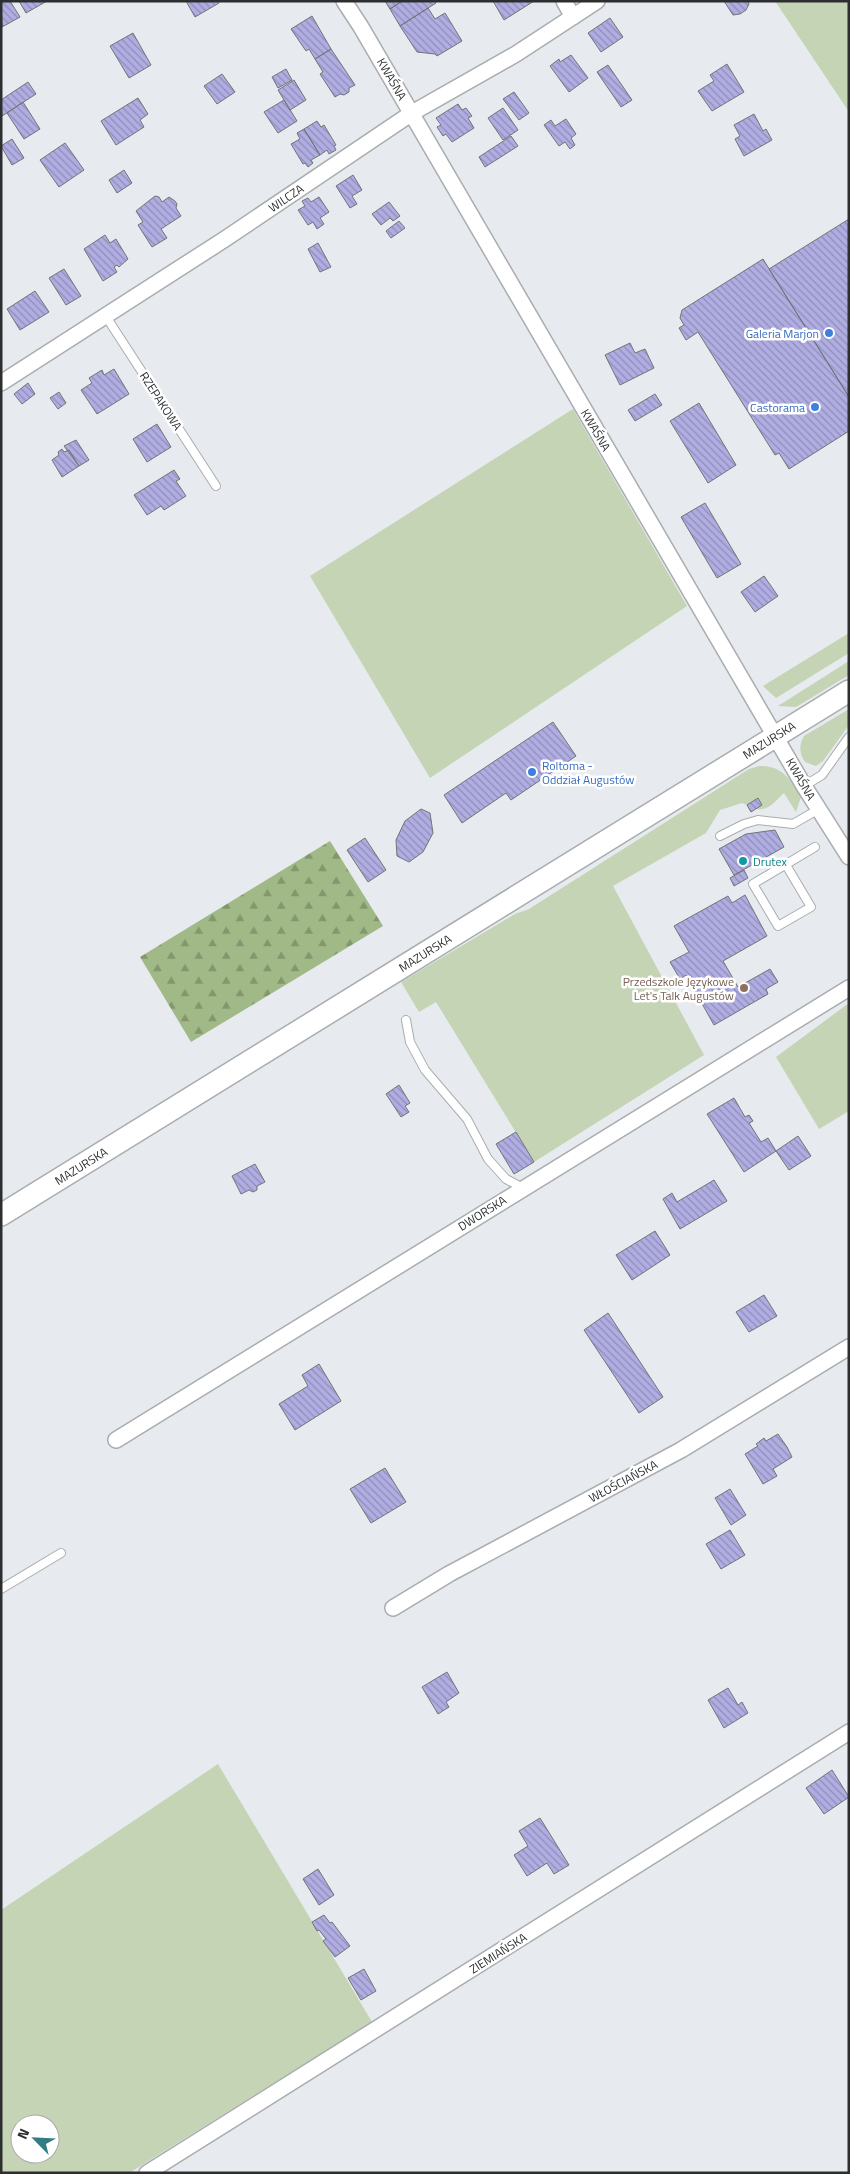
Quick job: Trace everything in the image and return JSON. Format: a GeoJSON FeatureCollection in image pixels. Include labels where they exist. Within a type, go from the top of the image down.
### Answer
{"type":"FeatureCollection","features":[{"type":"Feature","properties":{"kind":"main road","name":"MAZURSKA"},"geometry":{"type":"LineString","coordinates":[[1,1215],[849,691]]}},
{"type":"Feature","properties":{"kind":"street","name":"KWAŚNA"},"geometry":{"type":"LineString","coordinates":[[344,1],[412,113],[804,786],[849,857]]}},
{"type":"Feature","properties":{"kind":"street"},"geometry":{"type":"LineString","coordinates":[[564,1],[573,17]]}},
{"type":"Feature","properties":{"kind":"street","name":"WILCZA"},"geometry":{"type":"LineString","coordinates":[[1,382],[225,239],[412,113],[516,54],[597,1]]}},
{"type":"Feature","properties":{"kind":"street","name":"DWORSKA"},"geometry":{"type":"LineString","coordinates":[[116,1440],[849,988]]}},
{"type":"Feature","properties":{"kind":"street","name":"WŁOŚCIAŃSKA"},"geometry":{"type":"LineString","coordinates":[[393,1608],[449,1574],[682,1450],[849,1348]]}},
{"type":"Feature","properties":{"kind":"street","name":"ZIEMIAŃSKA"},"geometry":{"type":"LineString","coordinates":[[147,2173],[849,1732]]}},
{"type":"Feature","properties":{"kind":"lane","name":"RZEPAKOWA"},"geometry":{"type":"LineString","coordinates":[[105,315],[216,486]]}},
{"type":"Feature","properties":{"kind":"lane"},"geometry":{"type":"LineString","coordinates":[[804,786],[822,775],[849,737]]}},
{"type":"Feature","properties":{"kind":"lane"},"geometry":{"type":"LineString","coordinates":[[720,836],[744,824],[758,820],[793,824],[819,808]]}},
{"type":"Feature","properties":{"kind":"lane"},"geometry":{"type":"LineString","coordinates":[[786,865],[811,907],[778,926],[753,884],[815,847]]}},
{"type":"Feature","properties":{"kind":"lane"},"geometry":{"type":"LineString","coordinates":[[406,1020],[410,1042],[425,1070],[467,1119],[488,1159],[506,1179],[523,1188]]}},
{"type":"Feature","properties":{"kind":"lane"},"geometry":{"type":"LineString","coordinates":[[1,1589],[61,1553]]}},
{"type":"Feature","properties":{"kind":"green space"},"geometry":{"type":"Polygon","coordinates":[[[775,1],[849,1],[849,112],[775,1]]]}},
{"type":"Feature","properties":{"kind":"green space"},"geometry":{"type":"Polygon","coordinates":[[[573,409],[687,606],[430,778],[310,576],[573,409]]]}},
{"type":"Feature","properties":{"kind":"green space"},"geometry":{"type":"Polygon","coordinates":[[[849,633],[849,653],[776,698],[763,686],[849,633]]]}},
{"type":"Feature","properties":{"kind":"green space"},"geometry":{"type":"Polygon","coordinates":[[[849,661],[849,675],[796,707],[778,706],[849,661]]]}},
{"type":"Feature","properties":{"kind":"green space"},"geometry":{"type":"Polygon","coordinates":[[[849,709],[849,725],[823,761],[816,766],[805,762],[800,749],[804,736],[849,709]]]}},
{"type":"Feature","properties":{"kind":"green space"},"geometry":{"type":"Polygon","coordinates":[[[759,766],[774,768],[789,779],[801,797],[796,812],[784,793],[772,805],[765,808],[756,809],[758,798],[747,805],[742,803],[720,810],[706,833],[613,886],[704,1055],[534,1162],[436,1002],[419,1012],[401,982],[515,914],[529,909],[749,769],[759,766]]]}},
{"type":"Feature","properties":{"kind":"green space"},"geometry":{"type":"Polygon","coordinates":[[[330,841],[383,926],[191,1042],[140,957],[330,841]]]}},
{"type":"Feature","properties":{"kind":"green space"},"geometry":{"type":"Polygon","coordinates":[[[849,1003],[849,1111],[819,1129],[776,1057],[849,1003]]]}},
{"type":"Feature","properties":{"kind":"green space"},"geometry":{"type":"Polygon","coordinates":[[[218,1764],[372,2022],[129,2173],[1,2173],[1,1910],[218,1764]]]}},
{"type":"Feature","properties":{"kind":"building"},"geometry":{"type":"Polygon","coordinates":[[[1,1],[10,1],[20,17],[2,27],[1,1]]]}},
{"type":"Feature","properties":{"kind":"building"},"geometry":{"type":"Polygon","coordinates":[[[19,1],[47,1],[26,13],[19,1]]]}},
{"type":"Feature","properties":{"kind":"building"},"geometry":{"type":"Polygon","coordinates":[[[186,1],[218,1],[219,3],[195,17],[186,1]]]}},
{"type":"Feature","properties":{"kind":"building"},"geometry":{"type":"Polygon","coordinates":[[[385,1],[402,1],[390,9],[385,1]]]}},
{"type":"Feature","properties":{"kind":"building"},"geometry":{"type":"Polygon","coordinates":[[[402,1],[434,1],[436,3],[400,26],[390,9],[402,1]]]}},
{"type":"Feature","properties":{"kind":"building"},"geometry":{"type":"Polygon","coordinates":[[[493,1],[534,1],[504,20],[493,1]]]}},
{"type":"Feature","properties":{"kind":"building"},"geometry":{"type":"Polygon","coordinates":[[[724,1],[748,1],[749,4],[746,10],[740,14],[733,15],[724,1]]]}},
{"type":"Feature","properties":{"kind":"building"},"geometry":{"type":"Polygon","coordinates":[[[428,8],[435,19],[445,13],[462,41],[437,56],[435,54],[417,52],[400,26],[428,8]]]}},
{"type":"Feature","properties":{"kind":"building"},"geometry":{"type":"Polygon","coordinates":[[[312,16],[331,49],[315,59],[309,49],[306,51],[291,29],[312,16]]]}},
{"type":"Feature","properties":{"kind":"building"},"geometry":{"type":"Polygon","coordinates":[[[610,18],[623,37],[601,52],[588,33],[610,18]]]}},
{"type":"Feature","properties":{"kind":"building"},"geometry":{"type":"Polygon","coordinates":[[[133,33],[151,65],[129,78],[110,46],[133,33]]]}},
{"type":"Feature","properties":{"kind":"building"},"geometry":{"type":"Polygon","coordinates":[[[331,49],[355,85],[349,88],[349,92],[344,95],[340,94],[335,97],[320,74],[323,72],[315,59],[331,49]]]}},
{"type":"Feature","properties":{"kind":"building"},"geometry":{"type":"Polygon","coordinates":[[[571,55],[588,78],[569,92],[550,66],[559,59],[560,62],[571,55]]]}},
{"type":"Feature","properties":{"kind":"building"},"geometry":{"type":"Polygon","coordinates":[[[727,64],[744,92],[712,111],[698,91],[714,81],[710,75],[727,64]]]}},
{"type":"Feature","properties":{"kind":"building"},"geometry":{"type":"Polygon","coordinates":[[[608,65],[632,100],[621,107],[597,72],[608,65]]]}},
{"type":"Feature","properties":{"kind":"building"},"geometry":{"type":"Polygon","coordinates":[[[286,69],[292,80],[278,88],[272,77],[286,69]]]}},
{"type":"Feature","properties":{"kind":"building"},"geometry":{"type":"Polygon","coordinates":[[[222,74],[235,92],[217,104],[204,86],[222,74]]]}},
{"type":"Feature","properties":{"kind":"building"},"geometry":{"type":"Polygon","coordinates":[[[294,80],[306,100],[290,110],[278,90],[294,80]]]}},
{"type":"Feature","properties":{"kind":"building"},"geometry":{"type":"Polygon","coordinates":[[[28,82],[36,94],[2,116],[1,100],[28,82]]]}},
{"type":"Feature","properties":{"kind":"building"},"geometry":{"type":"Polygon","coordinates":[[[514,92],[529,113],[519,120],[503,99],[514,92]]]}},
{"type":"Feature","properties":{"kind":"building"},"geometry":{"type":"Polygon","coordinates":[[[138,98],[148,114],[140,120],[144,127],[116,145],[101,121],[138,98]]]}},
{"type":"Feature","properties":{"kind":"building"},"geometry":{"type":"Polygon","coordinates":[[[284,100],[297,121],[278,133],[264,112],[284,100]]]}},
{"type":"Feature","properties":{"kind":"building"},"geometry":{"type":"Polygon","coordinates":[[[23,102],[40,129],[24,139],[7,113],[23,102]]]}},
{"type":"Feature","properties":{"kind":"building"},"geometry":{"type":"Polygon","coordinates":[[[458,104],[462,110],[466,108],[472,116],[468,118],[474,128],[452,142],[446,134],[443,136],[437,127],[441,125],[436,118],[458,104]]]}},
{"type":"Feature","properties":{"kind":"building"},"geometry":{"type":"Polygon","coordinates":[[[503,108],[518,130],[503,140],[488,118],[503,108]]]}},
{"type":"Feature","properties":{"kind":"building"},"geometry":{"type":"Polygon","coordinates":[[[754,114],[763,131],[766,129],[772,140],[744,156],[735,139],[740,136],[734,125],[754,114]]]}},
{"type":"Feature","properties":{"kind":"building"},"geometry":{"type":"Polygon","coordinates":[[[566,119],[576,134],[571,138],[575,145],[570,149],[565,142],[559,146],[544,125],[551,120],[555,126],[566,119]]]}},
{"type":"Feature","properties":{"kind":"building"},"geometry":{"type":"Polygon","coordinates":[[[317,121],[321,127],[324,125],[336,145],[334,146],[336,150],[329,154],[327,150],[320,155],[304,129],[317,121]]]}},
{"type":"Feature","properties":{"kind":"building"},"geometry":{"type":"Polygon","coordinates":[[[304,129],[320,155],[311,160],[313,163],[308,167],[305,163],[303,164],[291,144],[300,139],[297,133],[304,129]]]}},
{"type":"Feature","properties":{"kind":"building"},"geometry":{"type":"Polygon","coordinates":[[[511,136],[518,146],[485,167],[479,157],[511,136]]]}},
{"type":"Feature","properties":{"kind":"building"},"geometry":{"type":"Polygon","coordinates":[[[12,139],[24,158],[12,165],[1,146],[12,139]]]}},
{"type":"Feature","properties":{"kind":"building"},"geometry":{"type":"Polygon","coordinates":[[[65,143],[84,170],[59,187],[40,160],[65,143]]]}},
{"type":"Feature","properties":{"kind":"building"},"geometry":{"type":"Polygon","coordinates":[[[124,170],[132,183],[117,193],[109,180],[124,170]]]}},
{"type":"Feature","properties":{"kind":"building"},"geometry":{"type":"Polygon","coordinates":[[[353,175],[362,190],[352,196],[357,204],[350,208],[336,186],[353,175]]]}},
{"type":"Feature","properties":{"kind":"building"},"geometry":{"type":"Polygon","coordinates":[[[155,196],[159,197],[162,202],[169,197],[175,201],[177,204],[176,208],[181,216],[161,229],[167,238],[152,247],[138,225],[143,222],[136,211],[155,196]]]}},
{"type":"Feature","properties":{"kind":"building"},"geometry":{"type":"Polygon","coordinates":[[[319,197],[329,212],[320,218],[324,224],[317,229],[313,222],[308,225],[298,210],[305,206],[302,201],[308,198],[311,202],[319,197]]]}},
{"type":"Feature","properties":{"kind":"building"},"geometry":{"type":"Polygon","coordinates":[[[389,202],[400,216],[393,221],[390,218],[381,225],[372,214],[389,202]]]}},
{"type":"Feature","properties":{"kind":"building","name":"Galeria Marjon"},"geometry":{"type":"Polygon","coordinates":[[[849,219],[849,397],[769,269],[849,219]]]}},
{"type":"Feature","properties":{"kind":"building"},"geometry":{"type":"Polygon","coordinates":[[[399,221],[405,228],[391,238],[386,231],[399,221]]]}},
{"type":"Feature","properties":{"kind":"building"},"geometry":{"type":"Polygon","coordinates":[[[105,235],[110,243],[116,239],[128,259],[119,267],[117,265],[114,267],[117,272],[103,281],[84,249],[105,235]]]}},
{"type":"Feature","properties":{"kind":"building"},"geometry":{"type":"Polygon","coordinates":[[[318,243],[331,267],[320,272],[308,249],[318,243]]]}},
{"type":"Feature","properties":{"kind":"building"},"geometry":{"type":"Polygon","coordinates":[[[763,259],[849,397],[849,431],[789,469],[779,453],[775,455],[698,332],[686,340],[679,328],[684,325],[680,318],[682,310],[763,259]]]}},
{"type":"Feature","properties":{"kind":"building"},"geometry":{"type":"Polygon","coordinates":[[[64,269],[81,296],[66,305],[49,278],[64,269]]]}},
{"type":"Feature","properties":{"kind":"building"},"geometry":{"type":"Polygon","coordinates":[[[35,291],[49,312],[20,330],[7,309],[35,291]]]}},
{"type":"Feature","properties":{"kind":"building"},"geometry":{"type":"Polygon","coordinates":[[[630,343],[635,353],[645,349],[654,368],[620,385],[605,355],[630,343]]]}},
{"type":"Feature","properties":{"kind":"building"},"geometry":{"type":"Polygon","coordinates":[[[114,369],[129,394],[97,414],[81,390],[92,383],[89,378],[102,370],[104,375],[114,369]]]}},
{"type":"Feature","properties":{"kind":"building"},"geometry":{"type":"Polygon","coordinates":[[[28,383],[35,394],[22,404],[14,394],[28,383]]]}},
{"type":"Feature","properties":{"kind":"building"},"geometry":{"type":"Polygon","coordinates":[[[59,392],[66,403],[58,409],[50,398],[59,392]]]}},
{"type":"Feature","properties":{"kind":"building"},"geometry":{"type":"Polygon","coordinates":[[[655,394],[662,405],[635,421],[628,410],[655,394]]]}},
{"type":"Feature","properties":{"kind":"building"},"geometry":{"type":"Polygon","coordinates":[[[699,403],[736,465],[708,483],[670,421],[699,403]]]}},
{"type":"Feature","properties":{"kind":"building"},"geometry":{"type":"Polygon","coordinates":[[[157,424],[171,447],[147,462],[133,439],[157,424]]]}},
{"type":"Feature","properties":{"kind":"building"},"geometry":{"type":"Polygon","coordinates":[[[76,440],[89,460],[79,466],[64,446],[76,440]]]}},
{"type":"Feature","properties":{"kind":"building"},"geometry":{"type":"Polygon","coordinates":[[[62,449],[64,452],[69,450],[79,466],[62,477],[52,460],[59,455],[58,452],[62,449]]]}},
{"type":"Feature","properties":{"kind":"building"},"geometry":{"type":"Polygon","coordinates":[[[174,470],[180,479],[176,481],[186,496],[164,510],[161,506],[147,515],[134,495],[174,470]]]}},
{"type":"Feature","properties":{"kind":"building"},"geometry":{"type":"Polygon","coordinates":[[[705,503],[741,564],[717,578],[681,517],[705,503]]]}},
{"type":"Feature","properties":{"kind":"building"},"geometry":{"type":"Polygon","coordinates":[[[764,576],[778,596],[755,612],[741,592],[764,576]]]}},
{"type":"Feature","properties":{"kind":"building"},"geometry":{"type":"Polygon","coordinates":[[[553,722],[576,756],[511,800],[506,793],[462,823],[444,795],[553,722]]]}},
{"type":"Feature","properties":{"kind":"building"},"geometry":{"type":"Polygon","coordinates":[[[758,798],[762,805],[751,812],[747,805],[758,798]]]}},
{"type":"Feature","properties":{"kind":"building"},"geometry":{"type":"Polygon","coordinates":[[[421,809],[430,813],[433,833],[423,852],[409,862],[397,856],[396,840],[405,821],[421,809]]]}},
{"type":"Feature","properties":{"kind":"building","name":"Drutex"},"geometry":{"type":"Polygon","coordinates":[[[775,830],[784,847],[734,875],[719,849],[746,834],[775,830]]]}},
{"type":"Feature","properties":{"kind":"building"},"geometry":{"type":"Polygon","coordinates":[[[365,838],[386,870],[368,882],[347,850],[365,838]]]}},
{"type":"Feature","properties":{"kind":"building"},"geometry":{"type":"Polygon","coordinates":[[[744,870],[748,878],[734,886],[730,878],[744,870]]]}},
{"type":"Feature","properties":{"kind":"building"},"geometry":{"type":"Polygon","coordinates":[[[745,895],[767,936],[723,961],[738,987],[770,969],[778,982],[766,989],[768,994],[714,1025],[686,975],[680,979],[670,962],[689,952],[674,926],[728,896],[732,903],[745,895]]]}},
{"type":"Feature","properties":{"kind":"building"},"geometry":{"type":"Polygon","coordinates":[[[399,1085],[410,1103],[405,1106],[409,1112],[401,1117],[386,1094],[399,1085]]]}},
{"type":"Feature","properties":{"kind":"building"},"geometry":{"type":"Polygon","coordinates":[[[734,1098],[745,1117],[749,1115],[753,1121],[749,1123],[761,1142],[768,1138],[776,1151],[744,1172],[707,1114],[734,1098]]]}},
{"type":"Feature","properties":{"kind":"building"},"geometry":{"type":"Polygon","coordinates":[[[516,1132],[534,1162],[514,1174],[496,1144],[516,1132]]]}},
{"type":"Feature","properties":{"kind":"building"},"geometry":{"type":"Polygon","coordinates":[[[798,1136],[811,1156],[789,1170],[776,1151],[798,1136]]]}},
{"type":"Feature","properties":{"kind":"building"},"geometry":{"type":"Polygon","coordinates":[[[255,1164],[265,1182],[257,1186],[257,1190],[253,1192],[249,1190],[241,1194],[232,1176],[255,1164]]]}},
{"type":"Feature","properties":{"kind":"building"},"geometry":{"type":"Polygon","coordinates":[[[714,1180],[727,1201],[680,1229],[663,1199],[672,1193],[677,1202],[714,1180]]]}},
{"type":"Feature","properties":{"kind":"building"},"geometry":{"type":"Polygon","coordinates":[[[655,1231],[670,1255],[632,1280],[616,1255],[655,1231]]]}},
{"type":"Feature","properties":{"kind":"building"},"geometry":{"type":"Polygon","coordinates":[[[764,1295],[777,1316],[749,1332],[736,1312],[764,1295]]]}},
{"type":"Feature","properties":{"kind":"building"},"geometry":{"type":"Polygon","coordinates":[[[608,1313],[663,1397],[639,1413],[584,1330],[608,1313]]]}},
{"type":"Feature","properties":{"kind":"building"},"geometry":{"type":"Polygon","coordinates":[[[319,1364],[341,1401],[295,1430],[279,1404],[308,1386],[302,1375],[319,1364]]]}},
{"type":"Feature","properties":{"kind":"building"},"geometry":{"type":"Polygon","coordinates":[[[778,1434],[792,1457],[773,1469],[777,1476],[763,1484],[745,1454],[758,1446],[756,1444],[764,1438],[766,1441],[778,1434]]]}},
{"type":"Feature","properties":{"kind":"building"},"geometry":{"type":"Polygon","coordinates":[[[385,1468],[406,1502],[371,1523],[350,1489],[385,1468]]]}},
{"type":"Feature","properties":{"kind":"building"},"geometry":{"type":"Polygon","coordinates":[[[730,1489],[746,1515],[731,1525],[715,1498],[730,1489]]]}},
{"type":"Feature","properties":{"kind":"building"},"geometry":{"type":"Polygon","coordinates":[[[730,1530],[745,1555],[721,1569],[706,1544],[730,1530]]]}},
{"type":"Feature","properties":{"kind":"building"},"geometry":{"type":"Polygon","coordinates":[[[447,1672],[459,1693],[446,1702],[449,1707],[438,1714],[422,1687],[447,1672]]]}},
{"type":"Feature","properties":{"kind":"building"},"geometry":{"type":"Polygon","coordinates":[[[728,1688],[738,1705],[742,1702],[748,1713],[724,1728],[708,1700],[728,1688]]]}},
{"type":"Feature","properties":{"kind":"building"},"geometry":{"type":"Polygon","coordinates":[[[832,1770],[849,1797],[824,1814],[806,1788],[832,1770]]]}},
{"type":"Feature","properties":{"kind":"building"},"geometry":{"type":"Polygon","coordinates":[[[540,1818],[569,1865],[554,1874],[547,1863],[527,1876],[514,1855],[528,1846],[519,1831],[540,1818]]]}},
{"type":"Feature","properties":{"kind":"building"},"geometry":{"type":"Polygon","coordinates":[[[318,1869],[334,1895],[319,1905],[303,1879],[318,1869]]]}},
{"type":"Feature","properties":{"kind":"building"},"geometry":{"type":"Polygon","coordinates":[[[324,1915],[330,1923],[332,1922],[350,1946],[335,1957],[323,1941],[326,1939],[319,1930],[317,1931],[312,1922],[324,1915]]]}},
{"type":"Feature","properties":{"kind":"building"},"geometry":{"type":"Polygon","coordinates":[[[364,1969],[376,1991],[361,2000],[348,1978],[364,1969]]]}},
{"type":"Feature","properties":{"kind":"place","name":"Galeria Marjon"},"geometry":{"type":"Point","coordinates":[829,333]}},
{"type":"Feature","properties":{"kind":"place","name":"Castorama"},"geometry":{"type":"Point","coordinates":[815,407]}},
{"type":"Feature","properties":{"kind":"place","name":"Roltoma - Oddział Augustów"},"geometry":{"type":"Point","coordinates":[532,772]}},
{"type":"Feature","properties":{"kind":"place","name":"Drutex"},"geometry":{"type":"Point","coordinates":[743,861]}},
{"type":"Feature","properties":{"kind":"place","name":"Przedszkole Językowe Let's Talk Augustów"},"geometry":{"type":"Point","coordinates":[744,988]}}]}
